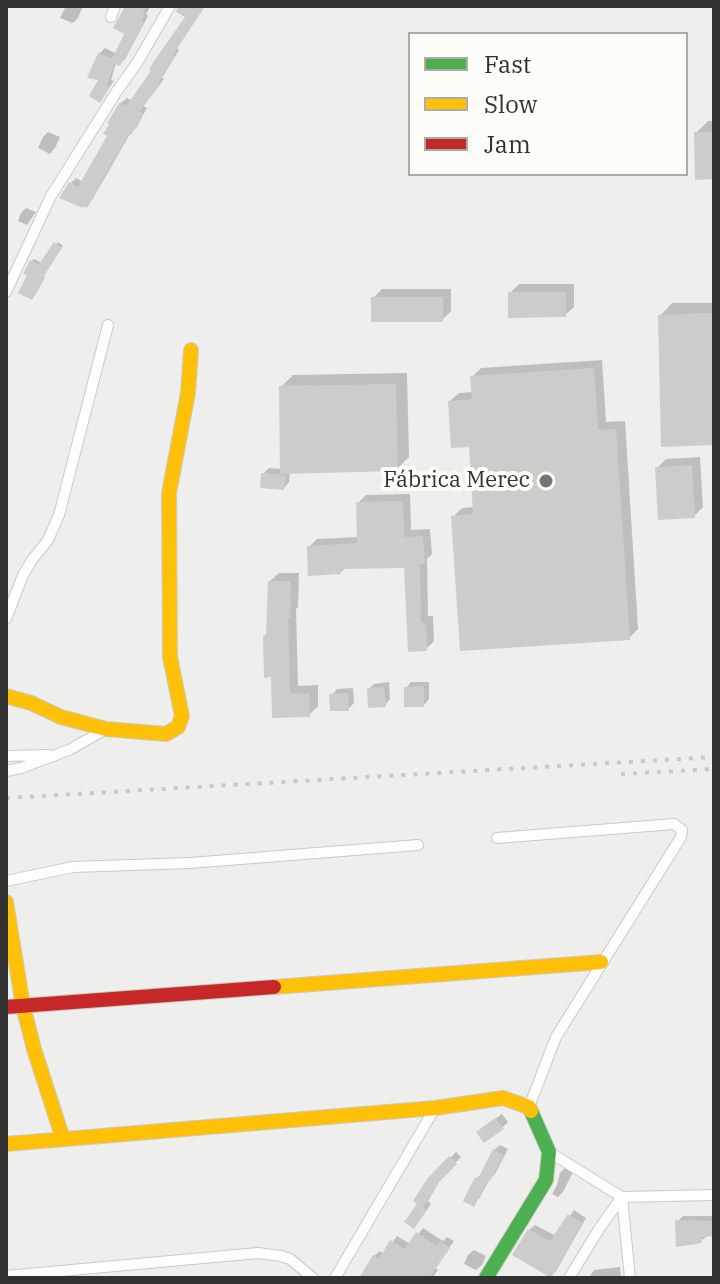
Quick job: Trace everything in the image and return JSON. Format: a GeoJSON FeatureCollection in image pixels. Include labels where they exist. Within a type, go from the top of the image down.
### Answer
{"type":"FeatureCollection","features":[{"type":"Feature","properties":{"kind":"street"},"geometry":{"type":"LineString","coordinates":[[6,292],[51,196],[170,6]]}},
{"type":"Feature","properties":{"kind":"street"},"geometry":{"type":"LineString","coordinates":[[6,619],[23,575],[48,540],[59,515],[108,325]]}},
{"type":"Feature","properties":{"kind":"street"},"geometry":{"type":"LineString","coordinates":[[6,696],[61,717],[106,729],[166,734],[178,727],[182,716],[170,657],[169,493],[188,393],[191,350]]}},
{"type":"Feature","properties":{"kind":"street"},"geometry":{"type":"LineString","coordinates":[[6,771],[58,755],[106,729]]}},
{"type":"Feature","properties":{"kind":"street"},"geometry":{"type":"LineString","coordinates":[[6,756],[58,755]]}},
{"type":"Feature","properties":{"kind":"street"},"geometry":{"type":"LineString","coordinates":[[486,1278],[546,1180],[549,1152],[529,1107],[556,1037],[681,837],[682,830],[674,824],[497,838]]}},
{"type":"Feature","properties":{"kind":"street"},"geometry":{"type":"LineString","coordinates":[[6,881],[73,867],[190,863],[418,845]]}},
{"type":"Feature","properties":{"kind":"street"},"geometry":{"type":"LineString","coordinates":[[6,902],[23,1006],[63,1139]]}},
{"type":"Feature","properties":{"kind":"street"},"geometry":{"type":"LineString","coordinates":[[6,1007],[601,962]]}},
{"type":"Feature","properties":{"kind":"street"},"geometry":{"type":"LineString","coordinates":[[6,1144],[435,1108],[503,1098],[529,1107]]}},
{"type":"Feature","properties":{"kind":"street"},"geometry":{"type":"LineString","coordinates":[[335,1278],[435,1108]]}},
{"type":"Feature","properties":{"kind":"street"},"geometry":{"type":"LineString","coordinates":[[549,1152],[622,1197],[714,1195]]}},
{"type":"Feature","properties":{"kind":"street"},"geometry":{"type":"LineString","coordinates":[[569,1278],[622,1197]]}},
{"type":"Feature","properties":{"kind":"street"},"geometry":{"type":"LineString","coordinates":[[622,1197],[630,1278]]}},
{"type":"Feature","properties":{"kind":"street"},"geometry":{"type":"LineString","coordinates":[[6,1276],[258,1253],[290,1259],[313,1278]]}},
{"type":"Feature","properties":{"kind":"building"},"geometry":{"type":"Polygon","coordinates":[[[125,6],[147,6],[143,13],[144,23],[120,66],[114,64],[107,85],[110,87],[100,103],[89,96],[98,80],[87,78],[98,53],[113,57],[124,34],[113,28],[125,6]]]}},
{"type":"Feature","properties":{"kind":"building"},"geometry":{"type":"Polygon","coordinates":[[[178,6],[205,6],[173,55],[160,85],[139,112],[143,114],[94,197],[87,208],[59,198],[69,182],[78,187],[107,136],[103,134],[107,123],[120,102],[126,106],[185,17],[176,12],[178,6]]]}},
{"type":"Feature","properties":{"kind":"building"},"geometry":{"type":"Polygon","coordinates":[[[694,132],[714,132],[714,179],[695,180],[694,132]]]}},
{"type":"Feature","properties":{"kind":"building"},"geometry":{"type":"Polygon","coordinates":[[[54,242],[62,248],[32,300],[18,293],[30,260],[39,264],[54,242]]]}},
{"type":"Feature","properties":{"kind":"building"},"geometry":{"type":"Polygon","coordinates":[[[508,292],[566,292],[566,317],[508,318],[508,292]]]}},
{"type":"Feature","properties":{"kind":"building"},"geometry":{"type":"Polygon","coordinates":[[[371,297],[443,297],[443,322],[371,322],[371,297]]]}},
{"type":"Feature","properties":{"kind":"building"},"geometry":{"type":"Polygon","coordinates":[[[714,313],[714,445],[661,447],[658,315],[714,313]]]}},
{"type":"Feature","properties":{"kind":"building","name":"Fábrica Merec"},"geometry":{"type":"Polygon","coordinates":[[[594,368],[598,430],[616,429],[630,640],[460,651],[451,516],[473,514],[469,447],[451,448],[448,401],[472,399],[470,376],[594,368]]]}},
{"type":"Feature","properties":{"kind":"building"},"geometry":{"type":"Polygon","coordinates":[[[396,384],[398,471],[280,474],[279,386],[396,384]]]}},
{"type":"Feature","properties":{"kind":"building"},"geometry":{"type":"Polygon","coordinates":[[[692,465],[695,518],[658,520],[655,467],[692,465]]]}},
{"type":"Feature","properties":{"kind":"building"},"geometry":{"type":"Polygon","coordinates":[[[261,473],[286,475],[284,490],[260,488],[261,473]]]}},
{"type":"Feature","properties":{"kind":"building"},"geometry":{"type":"Polygon","coordinates":[[[403,501],[404,537],[423,536],[425,564],[420,564],[421,623],[426,623],[427,651],[408,652],[404,568],[341,569],[341,574],[308,576],[307,546],[357,543],[356,502],[403,501]]]}},
{"type":"Feature","properties":{"kind":"building"},"geometry":{"type":"Polygon","coordinates":[[[268,581],[291,581],[288,618],[290,694],[309,693],[310,717],[272,718],[271,677],[264,678],[263,636],[266,635],[268,581]]]}},
{"type":"Feature","properties":{"kind":"building"},"geometry":{"type":"Polygon","coordinates":[[[424,686],[424,707],[404,707],[404,687],[424,686]]]}},
{"type":"Feature","properties":{"kind":"building"},"geometry":{"type":"Polygon","coordinates":[[[384,687],[386,707],[368,708],[367,688],[384,687]]]}},
{"type":"Feature","properties":{"kind":"building"},"geometry":{"type":"Polygon","coordinates":[[[348,693],[349,711],[330,711],[329,694],[348,693]]]}},
{"type":"Feature","properties":{"kind":"building"},"geometry":{"type":"Polygon","coordinates":[[[495,1118],[504,1129],[484,1143],[476,1132],[495,1118]]]}},
{"type":"Feature","properties":{"kind":"building"},"geometry":{"type":"Polygon","coordinates":[[[493,1149],[504,1155],[474,1207],[463,1201],[493,1149]]]}},
{"type":"Feature","properties":{"kind":"building"},"geometry":{"type":"Polygon","coordinates":[[[449,1156],[457,1164],[438,1183],[423,1207],[427,1210],[414,1229],[404,1222],[417,1204],[413,1201],[427,1179],[449,1156]]]}},
{"type":"Feature","properties":{"kind":"building"},"geometry":{"type":"Polygon","coordinates":[[[568,1214],[582,1223],[551,1278],[512,1255],[528,1229],[550,1241],[568,1214]]]}},
{"type":"Feature","properties":{"kind":"building"},"geometry":{"type":"Polygon","coordinates":[[[675,1220],[714,1221],[714,1236],[701,1237],[702,1243],[676,1247],[675,1220]]]}},
{"type":"Feature","properties":{"kind":"building"},"geometry":{"type":"Polygon","coordinates":[[[416,1232],[437,1246],[440,1241],[450,1248],[429,1278],[359,1278],[373,1255],[379,1259],[390,1240],[405,1249],[416,1232]]]}},
{"type":"Feature","properties":{"kind":"railway"},"geometry":{"type":"LineString","coordinates":[[6,798],[714,757]]}},
{"type":"Feature","properties":{"kind":"railway"},"geometry":{"type":"LineString","coordinates":[[621,774],[714,769]]}},
{"type":"Feature","properties":{"kind":"traffic: fast"},"geometry":{"type":"LineString","coordinates":[[486,1278],[546,1180],[549,1152],[531,1111]]}},
{"type":"Feature","properties":{"kind":"traffic: slow"},"geometry":{"type":"LineString","coordinates":[[6,696],[61,717],[106,729],[166,734],[178,727],[182,716],[170,657],[169,493],[188,393],[191,350]]}},
{"type":"Feature","properties":{"kind":"traffic: slow"},"geometry":{"type":"LineString","coordinates":[[6,902],[23,1006],[63,1139]]}},
{"type":"Feature","properties":{"kind":"traffic: slow"},"geometry":{"type":"LineString","coordinates":[[274,987],[601,962]]}},
{"type":"Feature","properties":{"kind":"traffic: slow"},"geometry":{"type":"LineString","coordinates":[[6,1144],[435,1108],[503,1098],[529,1107],[531,1111]]}},
{"type":"Feature","properties":{"kind":"traffic: jam"},"geometry":{"type":"LineString","coordinates":[[6,1007],[274,987]]}},
{"type":"Feature","properties":{"kind":"place","name":"Fábrica Merec"},"geometry":{"type":"Point","coordinates":[546,481]}}]}
